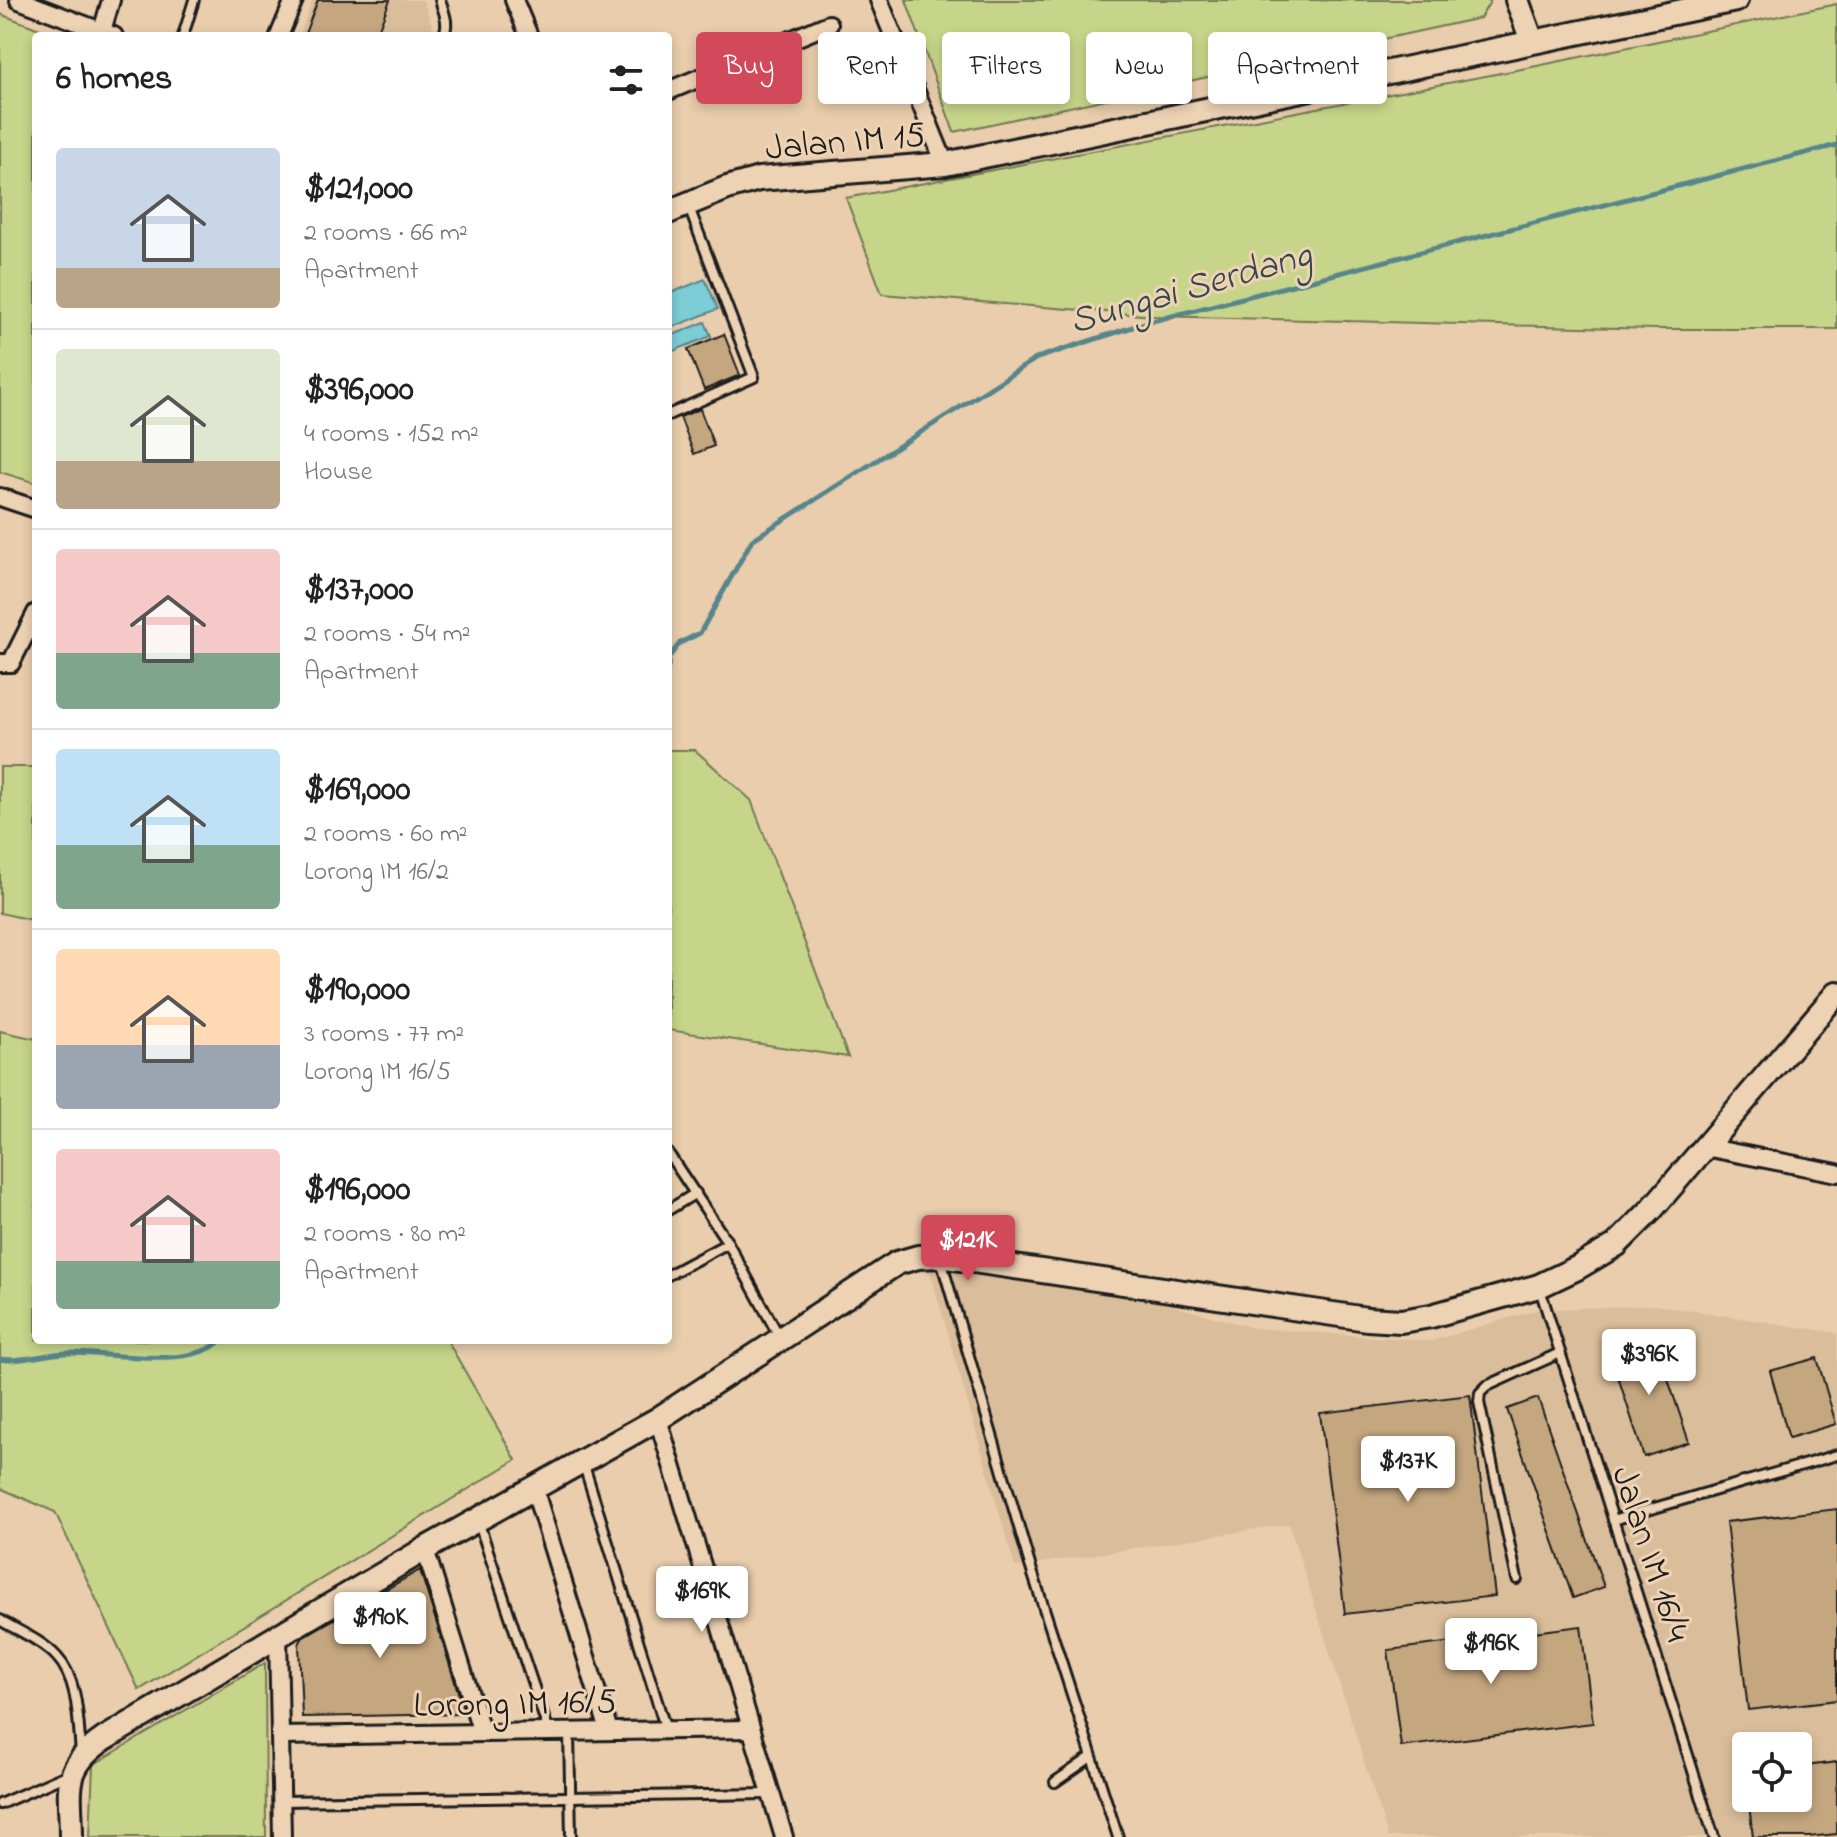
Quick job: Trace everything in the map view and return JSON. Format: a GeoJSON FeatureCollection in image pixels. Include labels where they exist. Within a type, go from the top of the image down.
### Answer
{"type":"FeatureCollection","features":[{"type":"Feature","properties":{"kind":"street"},"geometry":{"type":"LineString","coordinates":[[20,0],[103,32]]}},
{"type":"Feature","properties":{"kind":"street"},"geometry":{"type":"LineString","coordinates":[[108,32],[111,0]]}},
{"type":"Feature","properties":{"kind":"street"},"geometry":{"type":"LineString","coordinates":[[281,32],[294,0]]}},
{"type":"Feature","properties":{"kind":"street"},"geometry":{"type":"LineString","coordinates":[[514,0],[527,32]]}},
{"type":"Feature","properties":{"kind":"street"},"geometry":{"type":"LineString","coordinates":[[879,0],[945,164]]}},
{"type":"Feature","properties":{"kind":"street"},"geometry":{"type":"LineString","coordinates":[[1517,0],[1532,41]]}},
{"type":"Feature","properties":{"kind":"street","name":"Jalan IM 15"},"geometry":{"type":"LineString","coordinates":[[678,208],[759,179],[945,164],[1736,0]]}},
{"type":"Feature","properties":{"kind":"street"},"geometry":{"type":"LineString","coordinates":[[672,89],[829,24]]}},
{"type":"Feature","properties":{"kind":"street"},"geometry":{"type":"LineString","coordinates":[[0,497],[32,508]]}},
{"type":"Feature","properties":{"kind":"street"},"geometry":{"type":"LineString","coordinates":[[6,663],[32,620]]}},
{"type":"Feature","properties":{"kind":"street"},"geometry":{"type":"LineString","coordinates":[[71,1837],[76,1765],[104,1739],[425,1549],[658,1419],[897,1263],[918,1257],[940,1256],[1367,1319],[1401,1321],[1431,1316],[1539,1286],[1616,1245],[1651,1210],[1837,993]]}},
{"type":"Feature","properties":{"kind":"street"},"geometry":{"type":"LineString","coordinates":[[1705,1147],[1837,1173]]}},
{"type":"Feature","properties":{"kind":"street"},"geometry":{"type":"LineString","coordinates":[[658,1419],[784,1837]]}},
{"type":"Feature","properties":{"kind":"street"},"geometry":{"type":"LineString","coordinates":[[534,1488],[609,1731]]}},
{"type":"Feature","properties":{"kind":"street"},"geometry":{"type":"LineString","coordinates":[[425,1549],[482,1733]]}},
{"type":"Feature","properties":{"kind":"street"},"geometry":{"type":"LineString","coordinates":[[278,1634],[282,1837]]}},
{"type":"Feature","properties":{"kind":"street","name":"Lorong IM 16/5"},"geometry":{"type":"LineString","coordinates":[[280,1736],[751,1729]]}},
{"type":"Feature","properties":{"kind":"lane"},"geometry":{"type":"LineString","coordinates":[[184,32],[194,0]]}},
{"type":"Feature","properties":{"kind":"lane"},"geometry":{"type":"LineString","coordinates":[[440,0],[447,20],[445,32]]}},
{"type":"Feature","properties":{"kind":"lane"},"geometry":{"type":"LineString","coordinates":[[672,413],[754,377],[678,208]]}},
{"type":"Feature","properties":{"kind":"lane"},"geometry":{"type":"LineString","coordinates":[[672,1159],[728,1243],[781,1340]]}},
{"type":"Feature","properties":{"kind":"lane"},"geometry":{"type":"LineString","coordinates":[[672,1208],[696,1193]]}},
{"type":"Feature","properties":{"kind":"lane"},"geometry":{"type":"LineString","coordinates":[[672,1273],[728,1243]]}},
{"type":"Feature","properties":{"kind":"lane"},"geometry":{"type":"LineString","coordinates":[[940,1256],[1030,1565],[1118,1837]]}},
{"type":"Feature","properties":{"kind":"lane","name":"Jalan IM 16/4"},"geometry":{"type":"LineString","coordinates":[[1539,1286],[1714,1837]]}},
{"type":"Feature","properties":{"kind":"lane"},"geometry":{"type":"LineString","coordinates":[[1517,1579],[1479,1402],[1480,1393],[1487,1386],[1560,1353]]}},
{"type":"Feature","properties":{"kind":"lane"},"geometry":{"type":"LineString","coordinates":[[1613,1520],[1837,1455]]}},
{"type":"Feature","properties":{"kind":"lane"},"geometry":{"type":"LineString","coordinates":[[583,1461],[666,1730]]}},
{"type":"Feature","properties":{"kind":"lane"},"geometry":{"type":"LineString","coordinates":[[478,1521],[549,1732]]}},
{"type":"Feature","properties":{"kind":"lane"},"geometry":{"type":"LineString","coordinates":[[0,1620],[44,1647],[63,1665],[69,1677],[77,1717],[76,1765],[0,1804]]}},
{"type":"Feature","properties":{"kind":"lane"},"geometry":{"type":"LineString","coordinates":[[569,1732],[571,1837]]}},
{"type":"Feature","properties":{"kind":"lane"},"geometry":{"type":"LineString","coordinates":[[1055,1782],[1091,1757]]}},
{"type":"Feature","properties":{"kind":"lane"},"geometry":{"type":"LineString","coordinates":[[281,1801],[771,1794]]}},
{"type":"Feature","properties":{"kind":"shaded area"},"geometry":{"type":"Polygon","coordinates":[[[313,0],[423,0],[435,32],[301,32],[313,0]]]}},
{"type":"Feature","properties":{"kind":"shaded area"},"geometry":{"type":"Polygon","coordinates":[[[920,1237],[1254,1328],[1431,1341],[1536,1310],[1655,1305],[1837,1333],[1837,1837],[1388,1837],[1289,1524],[1015,1567],[920,1237]]]}},
{"type":"Feature","properties":{"kind":"green space"},"geometry":{"type":"Polygon","coordinates":[[[906,0],[1491,0],[1480,18],[1387,38],[1387,32],[1208,32],[1208,77],[1192,80],[1192,32],[1086,32],[1086,103],[954,132],[944,104],[1070,104],[1070,32],[942,32],[942,99],[926,55],[926,32],[918,32],[906,0]]]}},
{"type":"Feature","properties":{"kind":"green space"},"geometry":{"type":"Polygon","coordinates":[[[1837,4],[1837,329],[1655,329],[1154,316],[882,294],[846,198],[1338,104],[1387,104],[1387,95],[1837,4]]]}},
{"type":"Feature","properties":{"kind":"green space"},"geometry":{"type":"Polygon","coordinates":[[[0,14],[47,32],[32,32],[32,482],[0,472],[0,14]]]}},
{"type":"Feature","properties":{"kind":"green space"},"geometry":{"type":"Polygon","coordinates":[[[672,750],[695,750],[751,800],[848,1057],[672,1031],[672,750]]]}},
{"type":"Feature","properties":{"kind":"green space"},"geometry":{"type":"Polygon","coordinates":[[[0,767],[32,767],[32,920],[0,913],[0,767]]]}},
{"type":"Feature","properties":{"kind":"green space"},"geometry":{"type":"Polygon","coordinates":[[[0,1031],[32,1038],[32,1344],[449,1344],[516,1460],[139,1690],[55,1512],[0,1488],[0,1031]]]}},
{"type":"Feature","properties":{"kind":"green space"},"geometry":{"type":"Polygon","coordinates":[[[265,1663],[266,1837],[90,1837],[93,1765],[265,1663]]]}},
{"type":"Feature","properties":{"kind":"water"},"geometry":{"type":"Polygon","coordinates":[[[705,279],[718,309],[672,327],[672,292],[705,279]]]}},
{"type":"Feature","properties":{"kind":"water"},"geometry":{"type":"Polygon","coordinates":[[[705,322],[711,336],[672,351],[672,335],[705,322]]]}},
{"type":"Feature","properties":{"kind":"building"},"geometry":{"type":"Polygon","coordinates":[[[318,0],[390,0],[378,32],[306,32],[318,0]]]}},
{"type":"Feature","properties":{"kind":"building"},"geometry":{"type":"Polygon","coordinates":[[[724,334],[740,375],[704,390],[688,349],[724,334]]]}},
{"type":"Feature","properties":{"kind":"building"},"geometry":{"type":"Polygon","coordinates":[[[700,409],[714,446],[694,454],[680,417],[700,409]]]}},
{"type":"Feature","properties":{"kind":"building"},"geometry":{"type":"Polygon","coordinates":[[[1654,1337],[1689,1442],[1644,1457],[1610,1352],[1654,1337]]]}},
{"type":"Feature","properties":{"kind":"building"},"geometry":{"type":"Polygon","coordinates":[[[1817,1358],[1836,1424],[1789,1438],[1770,1371],[1817,1358]]]}},
{"type":"Feature","properties":{"kind":"building"},"geometry":{"type":"Polygon","coordinates":[[[1470,1395],[1495,1596],[1345,1614],[1320,1413],[1470,1395]]]}},
{"type":"Feature","properties":{"kind":"building"},"geometry":{"type":"Polygon","coordinates":[[[1538,1398],[1604,1587],[1573,1598],[1507,1409],[1538,1398]]]}},
{"type":"Feature","properties":{"kind":"building"},"geometry":{"type":"Polygon","coordinates":[[[1837,1509],[1837,1700],[1748,1710],[1726,1522],[1837,1509]]]}},
{"type":"Feature","properties":{"kind":"building"},"geometry":{"type":"Polygon","coordinates":[[[420,1570],[465,1714],[302,1717],[299,1644],[303,1637],[420,1570]]]}},
{"type":"Feature","properties":{"kind":"building"},"geometry":{"type":"Polygon","coordinates":[[[1581,1626],[1593,1723],[1401,1747],[1388,1650],[1581,1626]]]}},
{"type":"Feature","properties":{"kind":"building"},"geometry":{"type":"Polygon","coordinates":[[[1837,1762],[1837,1834],[1753,1837],[1750,1812],[1812,1812],[1812,1765],[1837,1762]]]}},
{"type":"Feature","properties":{"kind":"waterway","name":"Sungai Serdang"},"geometry":{"type":"LineString","coordinates":[[672,653],[680,643],[700,633],[752,540],[1037,358],[1145,323],[1837,145]]}},
{"type":"Feature","properties":{"kind":"waterway","name":"Sungai Serdang"},"geometry":{"type":"LineString","coordinates":[[0,1359],[68,1353],[170,1357],[191,1355],[215,1344]]}}]}
